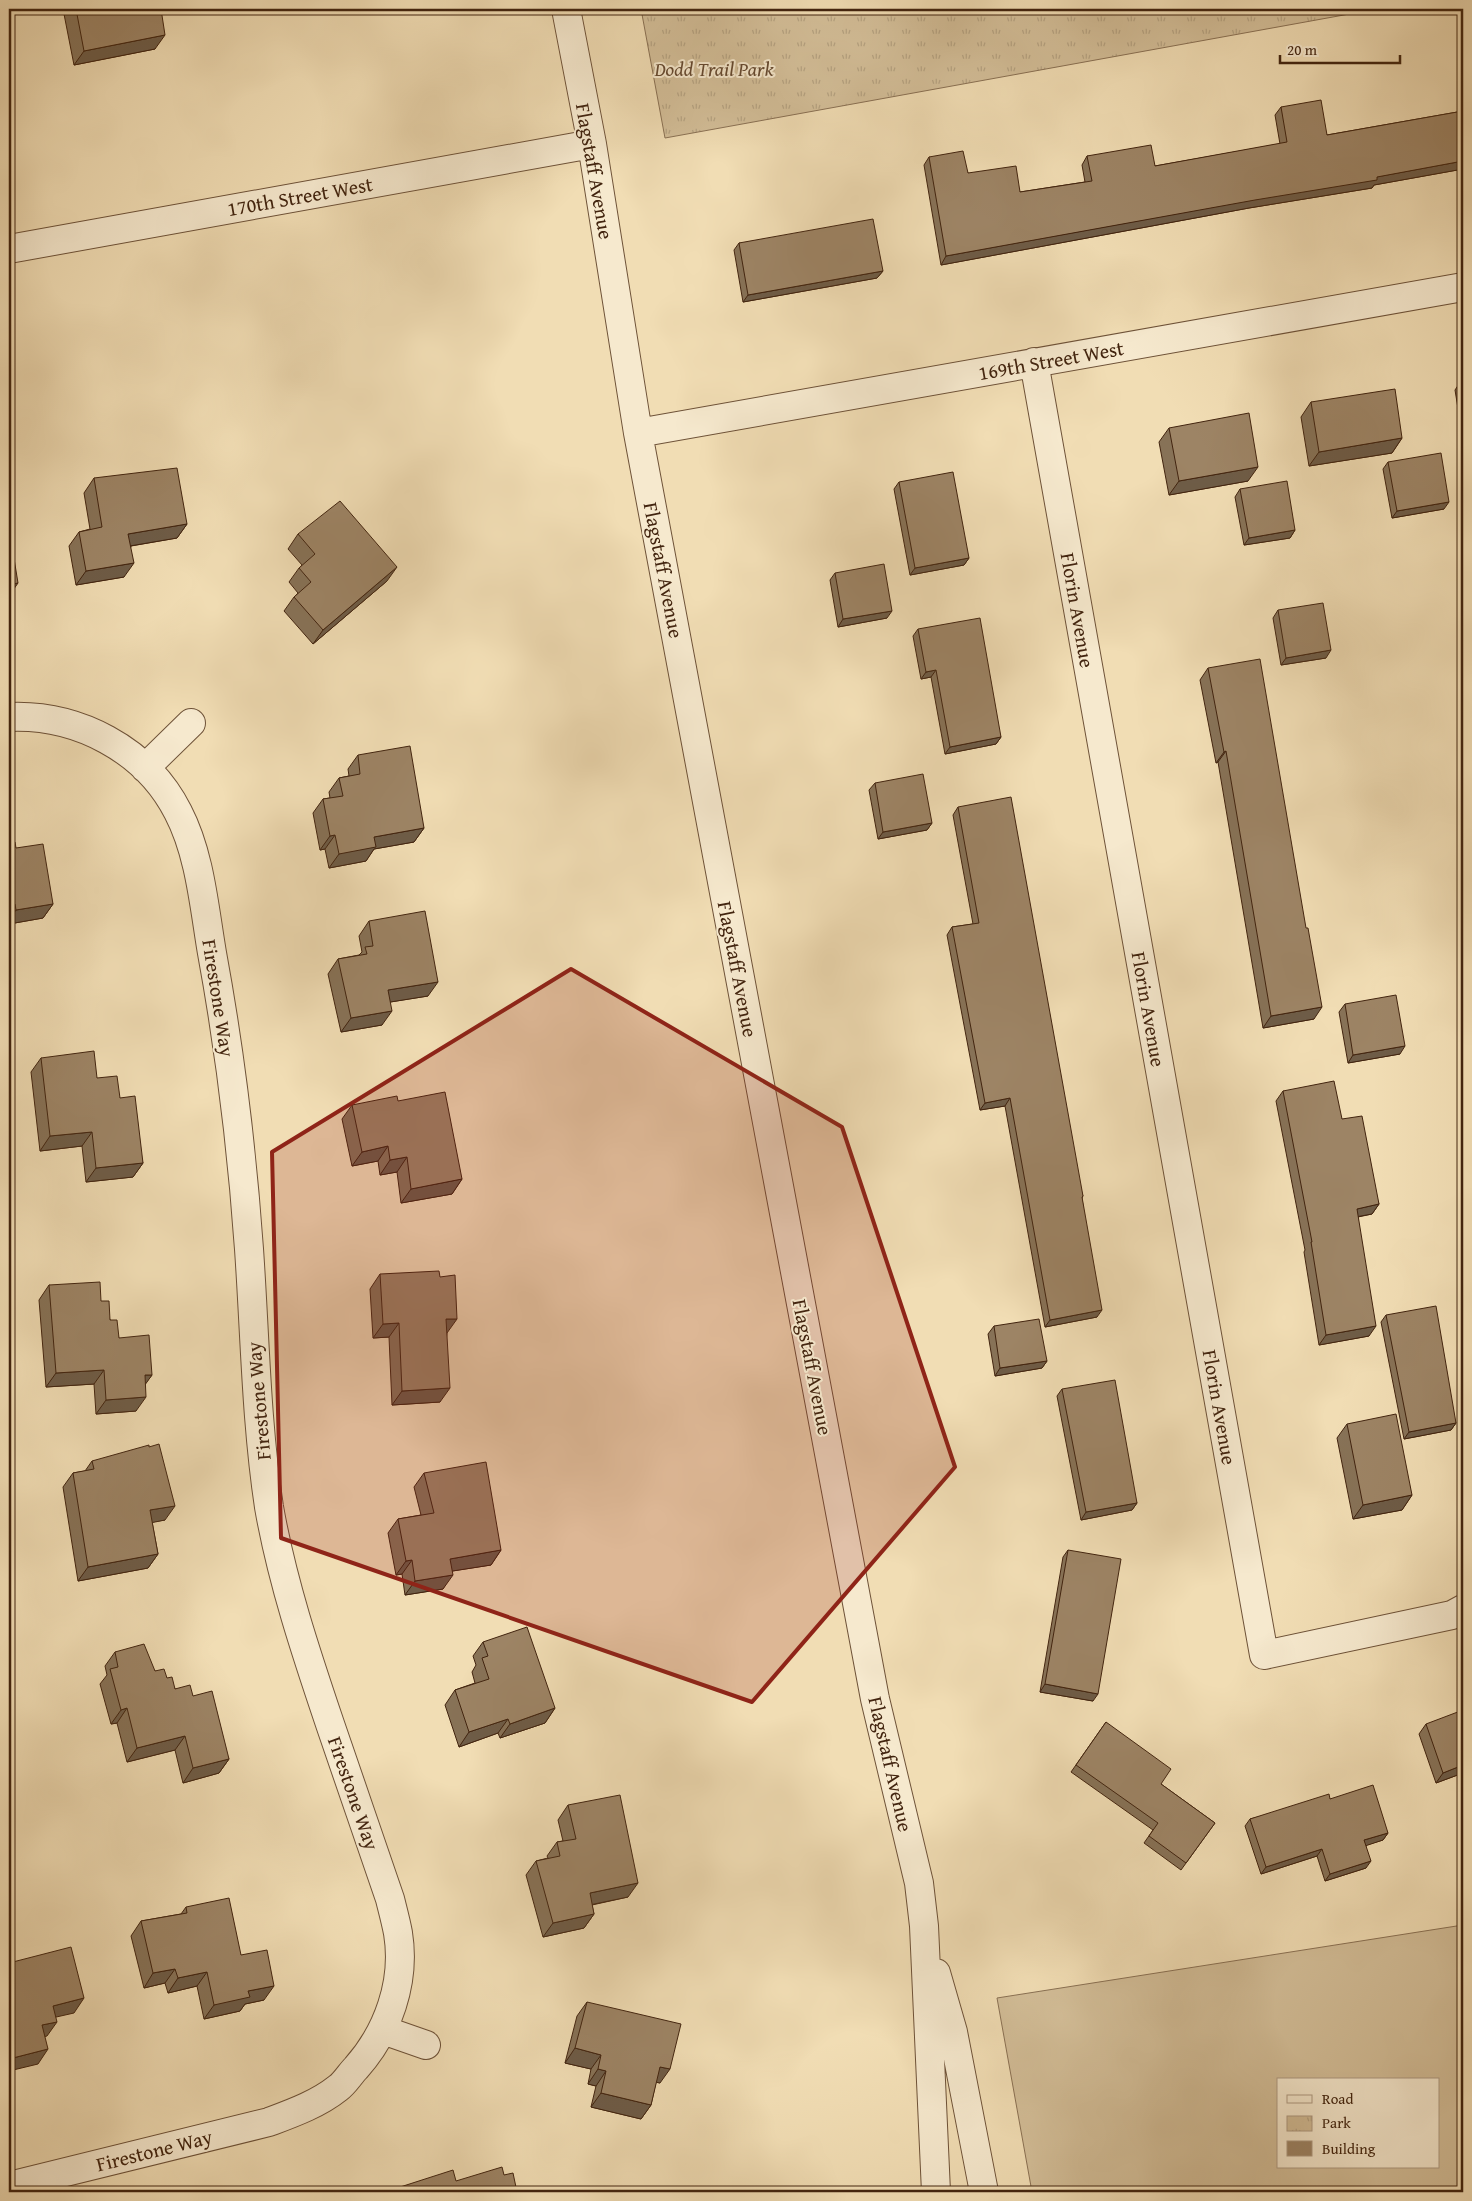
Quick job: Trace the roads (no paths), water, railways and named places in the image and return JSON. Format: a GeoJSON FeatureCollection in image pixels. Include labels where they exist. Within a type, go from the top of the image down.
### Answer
{"type":"FeatureCollection","features":[{"type":"Feature","properties":{"kind":"street","name":"Flagstaff Avenue"},"geometry":{"type":"LineString","coordinates":[[566,9],[592,144],[638,434],[874,1699],[919,1883],[924,1926],[936,2192]]}},
{"type":"Feature","properties":{"kind":"street","name":"170th Street West"},"geometry":{"type":"LineString","coordinates":[[9,249],[592,144]]}},
{"type":"Feature","properties":{"kind":"street","name":"169th Street West"},"geometry":{"type":"LineString","coordinates":[[638,434],[1463,287]]}},
{"type":"Feature","properties":{"kind":"street","name":"Florin Avenue"},"geometry":{"type":"LineString","coordinates":[[1034,362],[1264,1655],[1452,1615],[1463,1608]]}},
{"type":"Feature","properties":{"kind":"street","name":"Firestone Way"},"geometry":{"type":"LineString","coordinates":[[9,717],[30,716],[72,723],[112,741],[145,768],[162,786],[178,811],[190,839],[217,978],[242,1156],[259,1430],[270,1510],[287,1586],[312,1670],[390,1899],[398,1934],[398,1971],[393,2002],[383,2030],[365,2058],[338,2088],[301,2110],[269,2122],[9,2186]]}},
{"type":"Feature","properties":{"kind":"street"},"geometry":{"type":"LineString","coordinates":[[145,768],[191,722]]}},
{"type":"Feature","properties":{"kind":"street","name":"Flagstaff Avenue"},"geometry":{"type":"LineString","coordinates":[[924,1926],[952,2032],[984,2192]]}},
{"type":"Feature","properties":{"kind":"street"},"geometry":{"type":"LineString","coordinates":[[383,2030],[426,2044]]}},
{"type":"Feature","properties":{"kind":"park label","name":"Dodd Trail Park"},"geometry":{"type":"Point","coordinates":[714,68]}}]}
